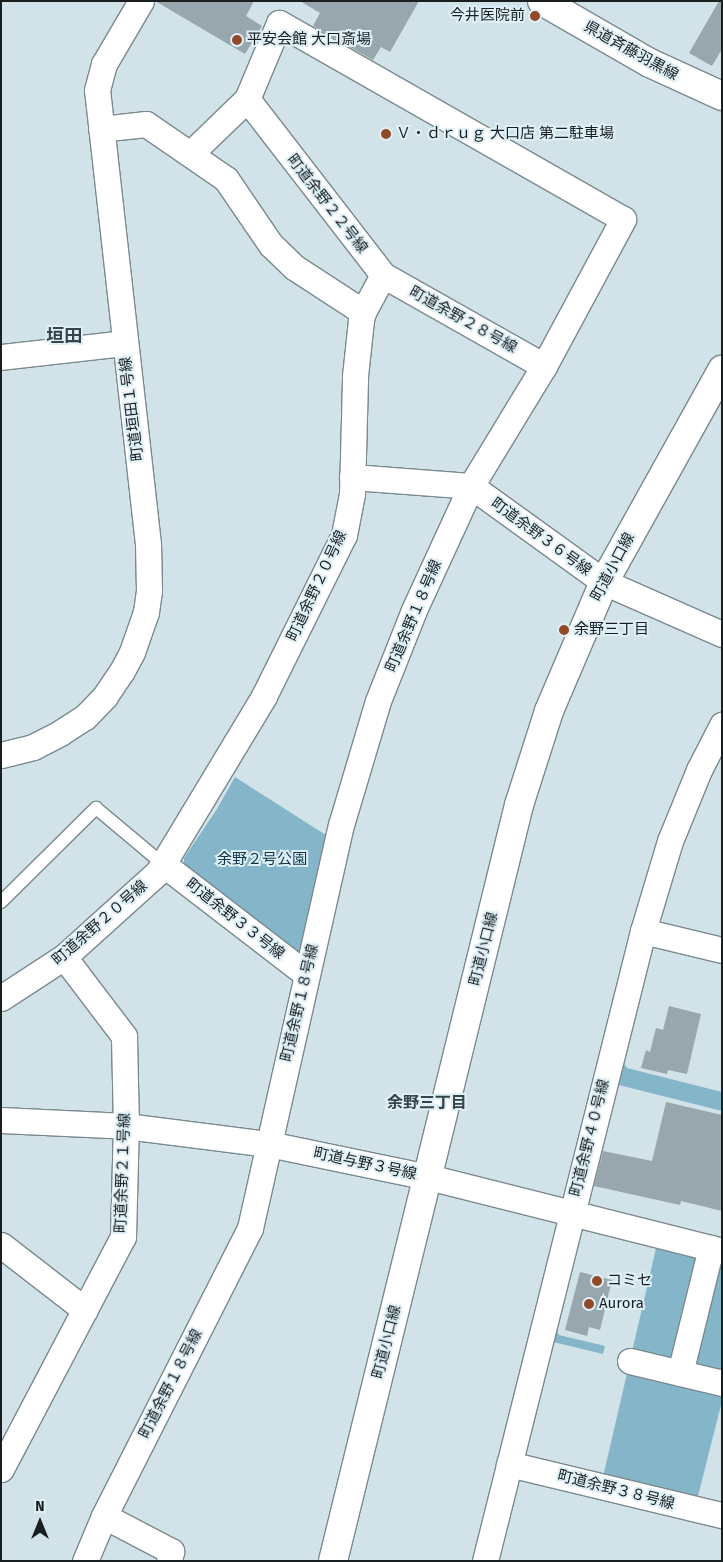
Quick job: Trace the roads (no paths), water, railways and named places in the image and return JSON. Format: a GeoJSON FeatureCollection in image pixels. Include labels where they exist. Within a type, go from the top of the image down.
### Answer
{"type":"FeatureCollection","features":[{"type":"Feature","properties":{"kind":"street","name":"町道垣田１号線"},"geometry":{"type":"LineString","coordinates":[[1,755],[33,747],[60,733],[85,717],[105,696],[122,671],[141,631],[149,592],[148,544],[97,90],[100,72],[141,1]]}},
{"type":"Feature","properties":{"kind":"street","name":"県道斉藤羽黒線"},"geometry":{"type":"LineString","coordinates":[[542,1],[650,63],[722,96]]}},
{"type":"Feature","properties":{"kind":"street","name":"町道余野１８号線"},"geometry":{"type":"LineString","coordinates":[[86,1561],[104,1516],[250,1228],[341,825],[378,701],[414,610],[471,486],[544,366],[623,219],[279,23],[247,99],[190,154]]}},
{"type":"Feature","properties":{"kind":"street","name":"町道余野２２号線"},"geometry":{"type":"LineString","coordinates":[[247,99],[382,275]]}},
{"type":"Feature","properties":{"kind":"street"},"geometry":{"type":"LineString","coordinates":[[100,129],[146,124],[190,154],[226,179],[271,245],[294,267],[364,312],[382,275]]}},
{"type":"Feature","properties":{"kind":"street","name":"町道余野２８号線"},"geometry":{"type":"LineString","coordinates":[[382,275],[544,366]]}},
{"type":"Feature","properties":{"kind":"street","name":"町道余野２０号線"},"geometry":{"type":"LineString","coordinates":[[1,998],[64,957],[158,872],[264,696],[344,535],[349,510],[352,477],[355,376],[361,320],[364,312]]}},
{"type":"Feature","properties":{"kind":"street"},"geometry":{"type":"LineString","coordinates":[[1,357],[124,343]]}},
{"type":"Feature","properties":{"kind":"street","name":"町道小口線"},"geometry":{"type":"LineString","coordinates":[[333,1561],[519,805],[548,711],[604,582],[722,370]]}},
{"type":"Feature","properties":{"kind":"street"},"geometry":{"type":"LineString","coordinates":[[352,477],[471,486]]}},
{"type":"Feature","properties":{"kind":"street","name":"町道余野３６号線"},"geometry":{"type":"LineString","coordinates":[[471,486],[604,582],[722,634]]}},
{"type":"Feature","properties":{"kind":"street","name":"町道余野４０号線"},"geometry":{"type":"LineString","coordinates":[[485,1561],[643,931],[670,841],[699,770],[722,725]]}},
{"type":"Feature","properties":{"kind":"street","name":"町道余野３３号線"},"geometry":{"type":"LineString","coordinates":[[163,864],[306,974]]}},
{"type":"Feature","properties":{"kind":"street"},"geometry":{"type":"LineString","coordinates":[[643,931],[722,950]]}},
{"type":"Feature","properties":{"kind":"street","name":"町道余野２１号線"},"geometry":{"type":"LineString","coordinates":[[1,1470],[123,1238],[126,1126],[124,1036],[64,957]]}},
{"type":"Feature","properties":{"kind":"street","name":"町道与野３号線"},"geometry":{"type":"LineString","coordinates":[[1,1120],[126,1126],[269,1144],[428,1177],[716,1249]]}},
{"type":"Feature","properties":{"kind":"street"},"geometry":{"type":"LineString","coordinates":[[1,1245],[85,1310]]}},
{"type":"Feature","properties":{"kind":"street"},"geometry":{"type":"LineString","coordinates":[[680,1373],[716,1249]]}},
{"type":"Feature","properties":{"kind":"street"},"geometry":{"type":"LineString","coordinates":[[630,1361],[722,1383]]}},
{"type":"Feature","properties":{"kind":"street","name":"町道余野３８号線"},"geometry":{"type":"LineString","coordinates":[[509,1464],[722,1515]]}},
{"type":"Feature","properties":{"kind":"street"},"geometry":{"type":"LineString","coordinates":[[104,1516],[171,1551],[168,1561]]}},
{"type":"Feature","properties":{"kind":"lane"},"geometry":{"type":"LineString","coordinates":[[1,902],[96,808],[163,864]]}},
{"type":"Feature","properties":{"kind":"place","name":"今井医院前"},"geometry":{"type":"Point","coordinates":[535,16]}},
{"type":"Feature","properties":{"kind":"place","name":"平安会館 大口斎場"},"geometry":{"type":"Point","coordinates":[237,40]}},
{"type":"Feature","properties":{"kind":"place","name":"Ｖ・ｄｒｕｇ 大口店 第二駐車場"},"geometry":{"type":"Point","coordinates":[386,134]}},
{"type":"Feature","properties":{"kind":"place","name":"余野三丁目"},"geometry":{"type":"Point","coordinates":[564,630]}},
{"type":"Feature","properties":{"kind":"place","name":"コミセ"},"geometry":{"type":"Point","coordinates":[597,1281]}},
{"type":"Feature","properties":{"kind":"place","name":"Aurora"},"geometry":{"type":"Point","coordinates":[589,1304]}},
{"type":"Feature","properties":{"kind":"district","name":"垣田"},"geometry":{"type":"Point","coordinates":[64,336]}},
{"type":"Feature","properties":{"kind":"district","name":"余野三丁目"},"geometry":{"type":"Point","coordinates":[427,1103]}},
{"type":"Feature","properties":{"kind":"park label","name":"余野２号公園"},"geometry":{"type":"Point","coordinates":[262,860]}}]}
